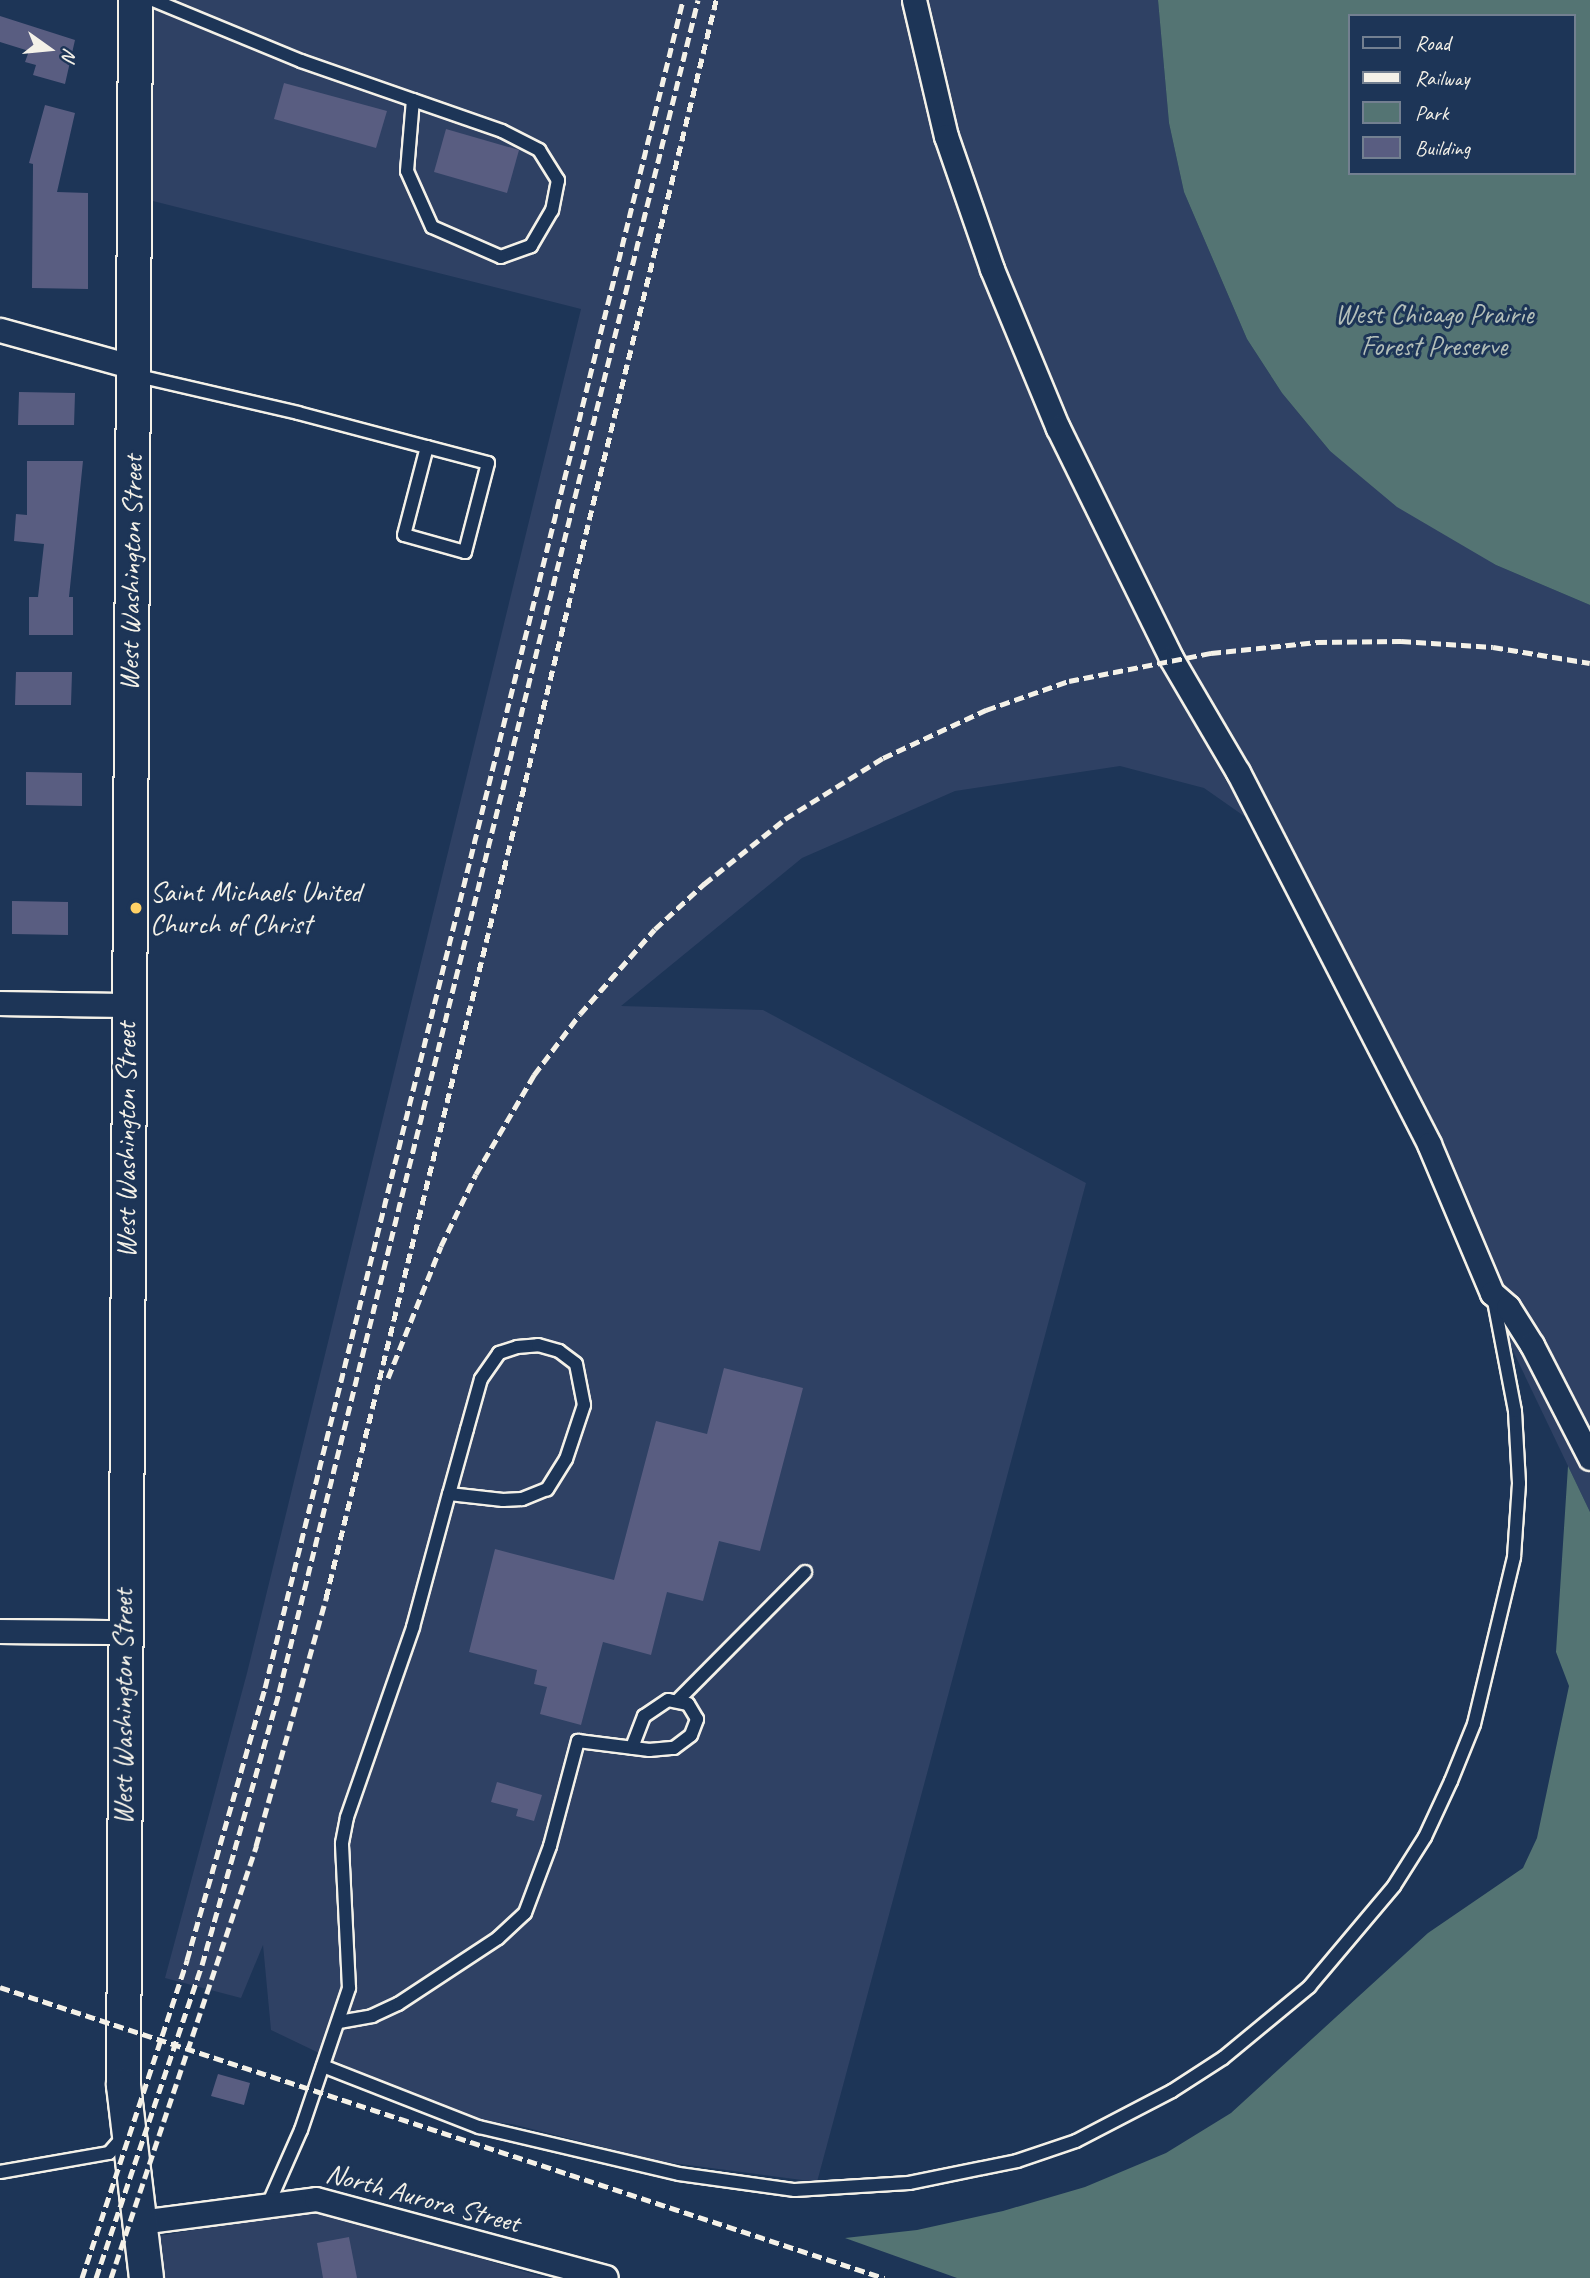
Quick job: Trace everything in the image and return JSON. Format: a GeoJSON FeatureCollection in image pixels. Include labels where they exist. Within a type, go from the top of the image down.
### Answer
{"type":"FeatureCollection","features":[{"type":"Feature","properties":{"kind":"main road","name":"West Washington Street"},"geometry":{"type":"LineString","coordinates":[[135,0],[122,1632],[123,2085],[146,2278]]}},
{"type":"Feature","properties":{"kind":"street"},"geometry":{"type":"LineString","coordinates":[[914,0],[946,136],[992,269],[1058,428],[1171,658],[1238,772],[1429,1144],[1492,1293],[1508,1307],[1532,1345],[1590,1458]]}},
{"type":"Feature","properties":{"kind":"street"},"geometry":{"type":"LineString","coordinates":[[0,330],[133,371]]}},
{"type":"Feature","properties":{"kind":"street"},"geometry":{"type":"LineString","coordinates":[[0,1003],[127,1005]]}},
{"type":"Feature","properties":{"kind":"street"},"geometry":{"type":"LineString","coordinates":[[0,1631],[122,1632]]}},
{"type":"Feature","properties":{"kind":"street","name":"North Aurora Street"},"geometry":{"type":"LineString","coordinates":[[140,2222],[316,2199],[606,2277]]}},
{"type":"Feature","properties":{"kind":"lane"},"geometry":{"type":"LineString","coordinates":[[153,0],[301,61],[413,100],[502,131],[539,150],[558,180],[552,210],[531,246],[500,257],[432,227],[407,171],[413,100]]}},
{"type":"Feature","properties":{"kind":"lane"},"geometry":{"type":"LineString","coordinates":[[133,371],[427,447],[488,463],[465,552],[404,535],[427,447]]}},
{"type":"Feature","properties":{"kind":"lane"},"geometry":{"type":"LineString","coordinates":[[323,2066],[479,2127],[656,2170],[795,2190],[909,2183],[1017,2161],[1119,2121],[1182,2085],[1268,2022],[1309,1987],[1351,1940],[1425,1837],[1474,1724],[1514,1557],[1519,1483],[1515,1411],[1492,1293]]}},
{"type":"Feature","properties":{"kind":"lane"},"geometry":{"type":"LineString","coordinates":[[267,2207],[339,2022],[351,1968],[342,1843],[347,1817],[413,1627],[449,1494],[481,1379],[499,1353],[538,1345],[559,1351],[576,1364],[583,1385],[582,1414],[566,1459],[547,1489],[522,1499],[503,1500],[449,1494]]}},
{"type":"Feature","properties":{"kind":"lane"},"geometry":{"type":"LineString","coordinates":[[679,1699],[805,1572]]}},
{"type":"Feature","properties":{"kind":"lane"},"geometry":{"type":"LineString","coordinates":[[339,2022],[372,2016],[398,2004],[514,1925],[533,1896],[578,1741],[632,1748],[674,1748],[691,1735],[697,1718],[688,1704],[679,1699],[668,1700],[644,1716],[632,1748]]}},
{"type":"Feature","properties":{"kind":"lane"},"geometry":{"type":"LineString","coordinates":[[0,2172],[108,2153],[128,2131]]}},
{"type":"Feature","properties":{"kind":"shaded area"},"geometry":{"type":"Polygon","coordinates":[[[144,0],[1158,0],[1169,123],[1184,192],[1247,339],[1282,393],[1330,451],[1496,565],[1590,605],[1590,1512],[1264,830],[1204,788],[1120,766],[955,791],[802,858],[621,1006],[763,1010],[1086,1183],[817,2182],[658,2161],[512,2124],[457,2119],[271,2030],[263,1945],[241,1998],[165,1978],[247,1673],[581,309],[141,198],[144,0]]]}},
{"type":"Feature","properties":{"kind":"shaded area"},"geometry":{"type":"Polygon","coordinates":[[[313,2209],[546,2278],[154,2278],[147,2238],[313,2209]]]}},
{"type":"Feature","properties":{"kind":"green space","name":"West Chicago Prairie Forest Preserve"},"geometry":{"type":"Polygon","coordinates":[[[1158,0],[1590,0],[1590,605],[1496,565],[1397,507],[1330,451],[1282,393],[1247,339],[1184,192],[1169,123],[1158,0]]]}},
{"type":"Feature","properties":{"kind":"green space"},"geometry":{"type":"Polygon","coordinates":[[[1568,1466],[1590,1512],[1590,2278],[957,2278],[845,2238],[917,2230],[1003,2211],[1085,2187],[1166,2153],[1231,2113],[1428,1933],[1523,1868],[1537,1838],[1569,1686],[1556,1652],[1568,1466]]]}},
{"type":"Feature","properties":{"kind":"building"},"geometry":{"type":"Polygon","coordinates":[[[0,16],[75,40],[65,84],[33,75],[36,65],[25,62],[29,51],[0,42],[0,16]]]}},
{"type":"Feature","properties":{"kind":"building"},"geometry":{"type":"Polygon","coordinates":[[[284,83],[387,111],[376,148],[274,119],[284,83]]]}},
{"type":"Feature","properties":{"kind":"building"},"geometry":{"type":"Polygon","coordinates":[[[45,105],[75,113],[57,192],[88,193],[88,289],[32,288],[33,164],[29,163],[45,105]]]}},
{"type":"Feature","properties":{"kind":"building"},"geometry":{"type":"Polygon","coordinates":[[[446,129],[519,150],[507,193],[434,172],[446,129]]]}},
{"type":"Feature","properties":{"kind":"building"},"geometry":{"type":"Polygon","coordinates":[[[19,392],[75,393],[74,425],[18,425],[19,392]]]}},
{"type":"Feature","properties":{"kind":"building"},"geometry":{"type":"Polygon","coordinates":[[[27,461],[83,461],[69,597],[73,597],[73,635],[29,635],[29,597],[38,597],[44,544],[14,541],[16,514],[27,515],[27,461]]]}},
{"type":"Feature","properties":{"kind":"building"},"geometry":{"type":"Polygon","coordinates":[[[16,672],[72,672],[71,705],[15,705],[16,672]]]}},
{"type":"Feature","properties":{"kind":"building"},"geometry":{"type":"Polygon","coordinates":[[[26,772],[82,773],[82,806],[26,805],[26,772]]]}},
{"type":"Feature","properties":{"kind":"building"},"geometry":{"type":"Polygon","coordinates":[[[12,901],[68,902],[68,935],[12,934],[12,901]]]}},
{"type":"Feature","properties":{"kind":"building"},"geometry":{"type":"Polygon","coordinates":[[[724,1368],[803,1388],[760,1551],[719,1541],[703,1601],[667,1592],[651,1655],[603,1642],[581,1725],[540,1714],[547,1687],[534,1684],[537,1670],[469,1652],[495,1549],[614,1580],[656,1421],[707,1434],[724,1368]]]}},
{"type":"Feature","properties":{"kind":"building"},"geometry":{"type":"Polygon","coordinates":[[[497,1782],[542,1795],[534,1821],[516,1816],[518,1809],[491,1802],[497,1782]]]}},
{"type":"Feature","properties":{"kind":"building"},"geometry":{"type":"Polygon","coordinates":[[[218,2074],[250,2083],[244,2105],[211,2096],[218,2074]]]}},
{"type":"Feature","properties":{"kind":"building"},"geometry":{"type":"Polygon","coordinates":[[[349,2237],[357,2278],[323,2278],[317,2243],[349,2237]]]}},
{"type":"Feature","properties":{"kind":"railway"},"geometry":{"type":"LineString","coordinates":[[82,2278],[187,1960],[265,1688],[683,0]]}},
{"type":"Feature","properties":{"kind":"railway"},"geometry":{"type":"LineString","coordinates":[[96,2278],[202,1965],[279,1692],[698,0]]}},
{"type":"Feature","properties":{"kind":"railway"},"geometry":{"type":"LineString","coordinates":[[111,2278],[256,1846],[326,1598],[716,0]]}},
{"type":"Feature","properties":{"kind":"railway"},"geometry":{"type":"LineString","coordinates":[[388,1378],[441,1246],[476,1174],[534,1075],[580,1014],[655,929],[704,884],[785,819],[883,758],[986,710],[1069,681],[1211,653],[1317,642],[1401,641],[1493,647],[1590,663]]}},
{"type":"Feature","properties":{"kind":"railway"},"geometry":{"type":"LineString","coordinates":[[0,1987],[884,2278]]}},
{"type":"Feature","properties":{"kind":"place","name":"Saint Michaels United Church of Christ"},"geometry":{"type":"Point","coordinates":[136,908]}}]}
